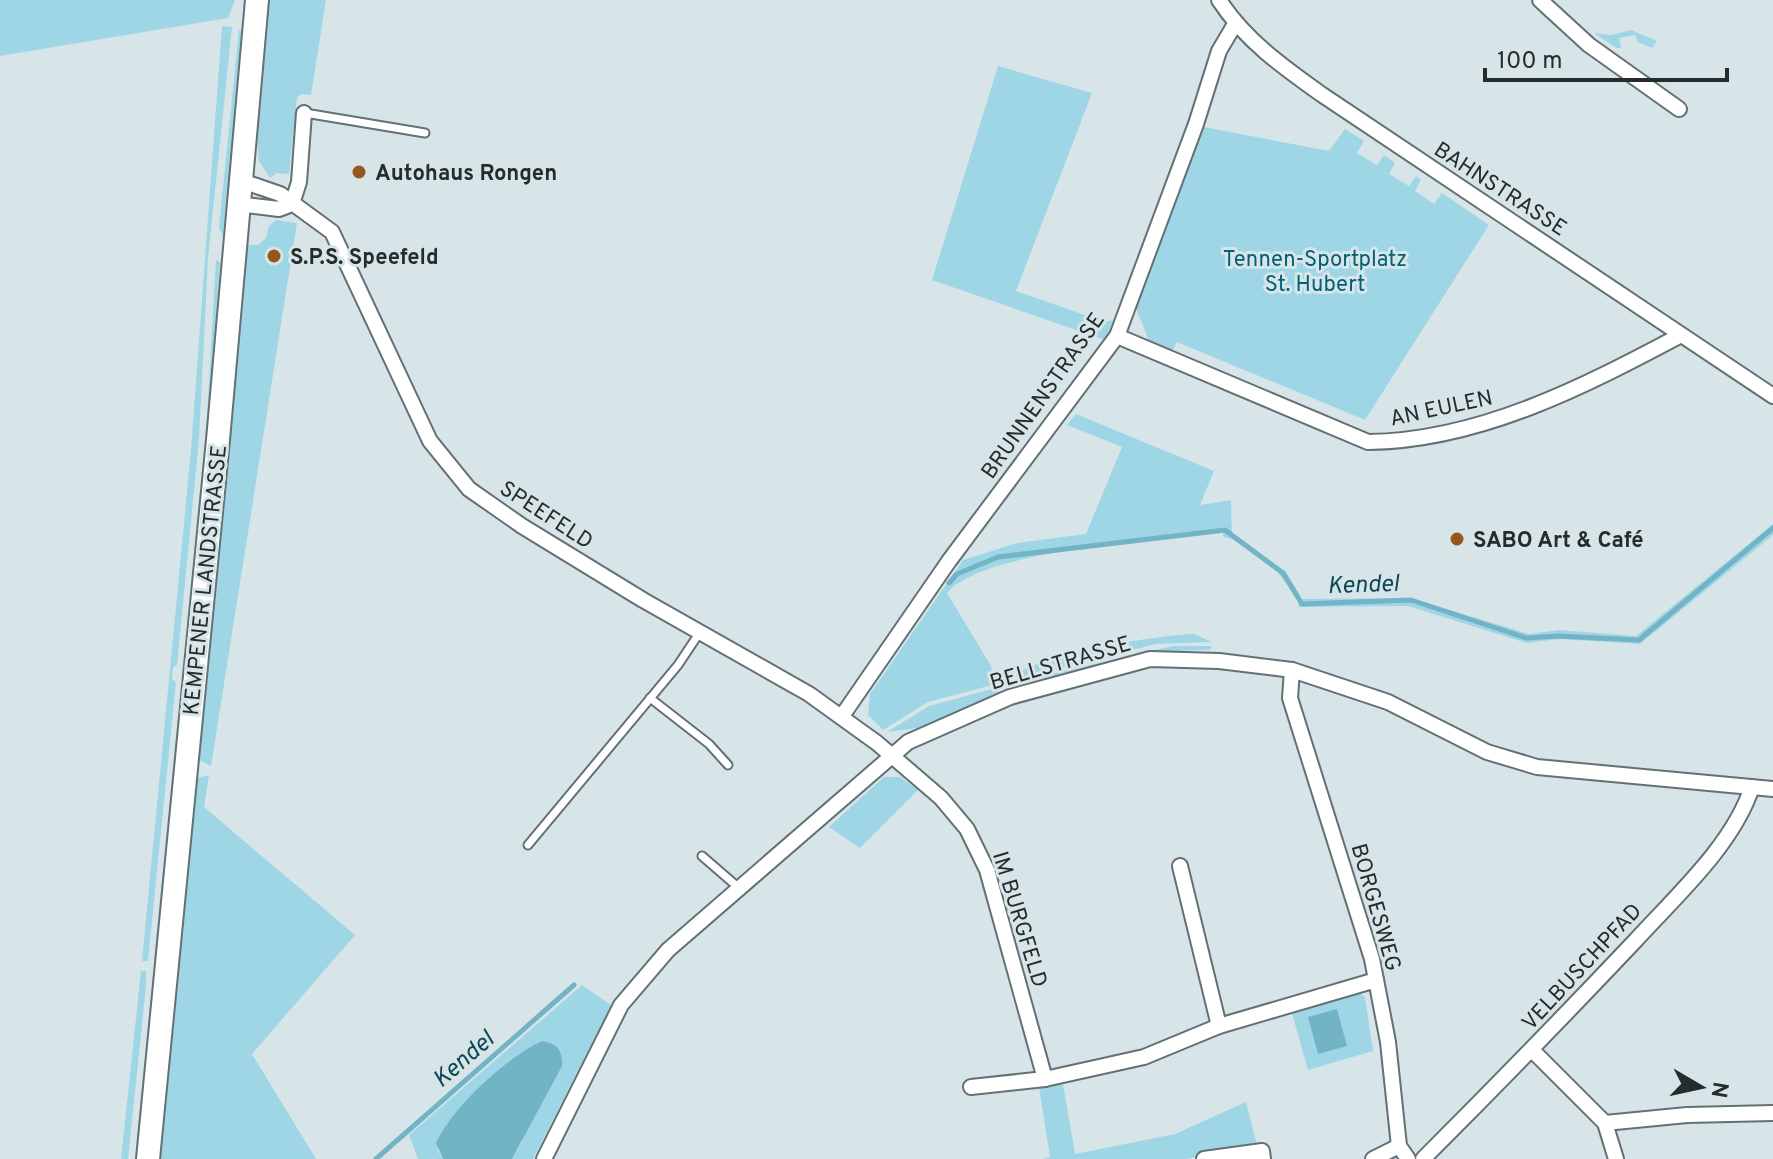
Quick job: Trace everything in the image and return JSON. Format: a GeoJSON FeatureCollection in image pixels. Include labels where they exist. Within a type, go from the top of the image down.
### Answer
{"type":"FeatureCollection","features":[{"type":"Feature","properties":{"kind":"street","name":"KEMPENER LANDSTRASSE"},"geometry":{"type":"LineString","coordinates":[[148,1159],[257,0]]}},
{"type":"Feature","properties":{"kind":"street"},"geometry":{"type":"LineString","coordinates":[[1542,0],[1589,45],[1679,109]]}},
{"type":"Feature","properties":{"kind":"street","name":"BAHNSTRASSE"},"geometry":{"type":"LineString","coordinates":[[1221,1],[1235,24],[1321,94],[1773,396]]}},
{"type":"Feature","properties":{"kind":"street","name":"BRUNNENSTRASSE"},"geometry":{"type":"LineString","coordinates":[[842,716],[949,561],[1117,336],[1196,124],[1219,51],[1235,24]]}},
{"type":"Feature","properties":{"kind":"street"},"geometry":{"type":"LineString","coordinates":[[237,204],[279,209],[292,204],[299,182],[304,113]]}},
{"type":"Feature","properties":{"kind":"street","name":"SPEEFELD"},"geometry":{"type":"LineString","coordinates":[[239,180],[280,194],[332,232],[430,441],[469,489],[522,526],[842,716],[892,755]]}},
{"type":"Feature","properties":{"kind":"street","name":"AN EULEN"},"geometry":{"type":"LineString","coordinates":[[1117,336],[1368,442],[1398,442],[1518,413],[1617,369],[1681,335]]}},
{"type":"Feature","properties":{"kind":"street","name":"BELLSTRASSE"},"geometry":{"type":"LineString","coordinates":[[544,1159],[621,1005],[668,950],[908,742],[1010,697],[1150,659],[1219,661],[1292,670],[1388,702],[1487,752],[1537,767],[1773,789]]}},
{"type":"Feature","properties":{"kind":"street","name":"BORGESWEG"},"geometry":{"type":"LineString","coordinates":[[1292,670],[1290,698],[1376,980],[1388,1042],[1399,1146],[1408,1159]]}},
{"type":"Feature","properties":{"kind":"street","name":"IM BURGFELD"},"geometry":{"type":"LineString","coordinates":[[892,755],[941,798],[974,843],[987,870],[1045,1079]]}},
{"type":"Feature","properties":{"kind":"street","name":"VELBUSCHPFAD"},"geometry":{"type":"LineString","coordinates":[[1423,1159],[1532,1050],[1706,861],[1745,809],[1752,787]]}},
{"type":"Feature","properties":{"kind":"street"},"geometry":{"type":"LineString","coordinates":[[1180,866],[1219,1026]]}},
{"type":"Feature","properties":{"kind":"street"},"geometry":{"type":"LineString","coordinates":[[971,1087],[1045,1079],[1144,1057],[1219,1026],[1376,980]]}},
{"type":"Feature","properties":{"kind":"street"},"geometry":{"type":"LineString","coordinates":[[1532,1050],[1605,1123],[1616,1159]]}},
{"type":"Feature","properties":{"kind":"street"},"geometry":{"type":"LineString","coordinates":[[1605,1123],[1687,1115],[1773,1113]]}},
{"type":"Feature","properties":{"kind":"street"},"geometry":{"type":"LineString","coordinates":[[1373,1159],[1399,1146]]}},
{"type":"Feature","properties":{"kind":"street"},"geometry":{"type":"LineString","coordinates":[[1204,1159],[1262,1151],[1263,1159]]}},
{"type":"Feature","properties":{"kind":"lane"},"geometry":{"type":"LineString","coordinates":[[304,113],[425,133]]}},
{"type":"Feature","properties":{"kind":"lane"},"geometry":{"type":"LineString","coordinates":[[528,845],[650,698],[700,632]]}},
{"type":"Feature","properties":{"kind":"lane"},"geometry":{"type":"LineString","coordinates":[[650,698],[728,765]]}},
{"type":"Feature","properties":{"kind":"lane"},"geometry":{"type":"LineString","coordinates":[[702,856],[739,888]]}},
{"type":"Feature","properties":{"kind":"green space"},"geometry":{"type":"Polygon","coordinates":[[[0,0],[235,0],[228,18],[0,56],[0,0]]]}},
{"type":"Feature","properties":{"kind":"green space"},"geometry":{"type":"Polygon","coordinates":[[[269,0],[326,0],[311,95],[301,94],[297,98],[289,174],[277,173],[270,178],[259,161],[257,140],[269,0]]]}},
{"type":"Feature","properties":{"kind":"green space"},"geometry":{"type":"Polygon","coordinates":[[[222,26],[232,27],[208,258],[199,439],[177,665],[173,667],[172,679],[176,682],[148,961],[142,961],[191,450],[222,26]]]}},
{"type":"Feature","properties":{"kind":"green space"},"geometry":{"type":"Polygon","coordinates":[[[239,30],[242,31],[241,53],[223,236],[219,228],[239,30]]]}},
{"type":"Feature","properties":{"kind":"green space"},"geometry":{"type":"Polygon","coordinates":[[[1631,30],[1657,41],[1652,48],[1638,42],[1635,35],[1619,38],[1621,48],[1616,48],[1594,33],[1611,35],[1631,30]]]}},
{"type":"Feature","properties":{"kind":"green space"},"geometry":{"type":"Polygon","coordinates":[[[998,66],[1092,93],[1016,291],[1105,322],[1113,320],[1105,340],[932,280],[998,66]]]}},
{"type":"Feature","properties":{"kind":"green space","name":"Tennen-Sportplatz St. Hubert"},"geometry":{"type":"Polygon","coordinates":[[[1204,127],[1329,151],[1345,129],[1364,141],[1357,153],[1377,165],[1384,155],[1395,163],[1389,174],[1409,186],[1416,176],[1421,180],[1415,191],[1434,204],[1442,193],[1489,225],[1365,420],[1177,342],[1172,351],[1149,341],[1136,308],[1204,127]]]}},
{"type":"Feature","properties":{"kind":"green space"},"geometry":{"type":"Polygon","coordinates":[[[276,220],[297,223],[211,766],[195,758],[245,250],[247,245],[258,245],[266,238],[269,226],[276,220]]]}},
{"type":"Feature","properties":{"kind":"green space"},"geometry":{"type":"Polygon","coordinates":[[[216,260],[220,262],[211,418],[184,662],[207,418],[216,260]]]}},
{"type":"Feature","properties":{"kind":"green space"},"geometry":{"type":"Polygon","coordinates":[[[1076,414],[1214,471],[1200,505],[1231,500],[1232,535],[1286,572],[1302,599],[1410,598],[1529,634],[1559,630],[1636,636],[1773,524],[1773,535],[1640,644],[1559,639],[1527,643],[1408,606],[1298,607],[1299,601],[1276,570],[1232,539],[1223,537],[1223,532],[1118,543],[1033,557],[996,566],[966,578],[947,593],[991,666],[996,684],[928,702],[883,730],[868,715],[870,694],[963,560],[1017,543],[1086,534],[1122,447],[1067,425],[1076,414]]]}},
{"type":"Feature","properties":{"kind":"green space"},"geometry":{"type":"Polygon","coordinates":[[[1194,634],[1212,642],[1156,644],[1016,679],[1018,673],[1033,666],[1077,652],[1194,634]]]}},
{"type":"Feature","properties":{"kind":"green space"},"geometry":{"type":"Polygon","coordinates":[[[1173,646],[1212,646],[1210,650],[1161,653],[1112,662],[1017,688],[1016,682],[1173,646]]]}},
{"type":"Feature","properties":{"kind":"green space"},"geometry":{"type":"Polygon","coordinates":[[[181,687],[185,690],[159,958],[154,960],[181,687]]]}},
{"type":"Feature","properties":{"kind":"green space"},"geometry":{"type":"Polygon","coordinates":[[[999,687],[1000,693],[918,728],[887,732],[929,706],[999,687]]]}},
{"type":"Feature","properties":{"kind":"green space"},"geometry":{"type":"Polygon","coordinates":[[[209,775],[204,807],[355,935],[252,1054],[316,1159],[159,1159],[193,779],[209,775]]]}},
{"type":"Feature","properties":{"kind":"green space"},"geometry":{"type":"Polygon","coordinates":[[[884,777],[900,777],[918,790],[860,848],[829,827],[884,777]]]}},
{"type":"Feature","properties":{"kind":"green space"},"geometry":{"type":"Polygon","coordinates":[[[141,971],[146,971],[146,986],[128,1159],[121,1159],[141,971]]]}},
{"type":"Feature","properties":{"kind":"green space"},"geometry":{"type":"Polygon","coordinates":[[[153,975],[157,977],[138,1159],[135,1159],[153,975]]]}},
{"type":"Feature","properties":{"kind":"green space"},"geometry":{"type":"Polygon","coordinates":[[[582,985],[611,1005],[533,1159],[512,1159],[523,1141],[437,1149],[443,1159],[418,1159],[409,1135],[582,985]]]}},
{"type":"Feature","properties":{"kind":"green space"},"geometry":{"type":"Polygon","coordinates":[[[1356,991],[1365,997],[1373,1051],[1308,1070],[1291,1010],[1356,991]]]}},
{"type":"Feature","properties":{"kind":"green space"},"geometry":{"type":"Polygon","coordinates":[[[1063,1084],[1075,1154],[1175,1134],[1246,1102],[1258,1149],[1185,1159],[1043,1159],[1050,1157],[1039,1087],[1063,1084]]]}},
{"type":"Feature","properties":{"kind":"shaded area"},"geometry":{"type":"Polygon","coordinates":[[[1337,1009],[1347,1046],[1318,1054],[1308,1017],[1337,1009]]]}},
{"type":"Feature","properties":{"kind":"shaded area"},"geometry":{"type":"Polygon","coordinates":[[[542,1041],[558,1049],[562,1066],[512,1159],[443,1159],[436,1143],[454,1114],[497,1071],[542,1041]]]}},
{"type":"Feature","properties":{"kind":"waterway","name":"Kendel"},"geometry":{"type":"LineString","coordinates":[[949,583],[957,574],[998,557],[1225,530],[1283,573],[1302,604],[1411,600],[1526,638],[1558,636],[1639,640],[1773,528]]}},
{"type":"Feature","properties":{"kind":"waterway","name":"Kendel"},"geometry":{"type":"LineString","coordinates":[[376,1159],[574,985]]}},
{"type":"Feature","properties":{"kind":"place","name":"Autohaus Rongen"},"geometry":{"type":"Point","coordinates":[359,172]}},
{"type":"Feature","properties":{"kind":"place","name":"S.P.S. Speefeld"},"geometry":{"type":"Point","coordinates":[274,256]}},
{"type":"Feature","properties":{"kind":"place","name":"SABO Art & Café"},"geometry":{"type":"Point","coordinates":[1457,539]}}]}
